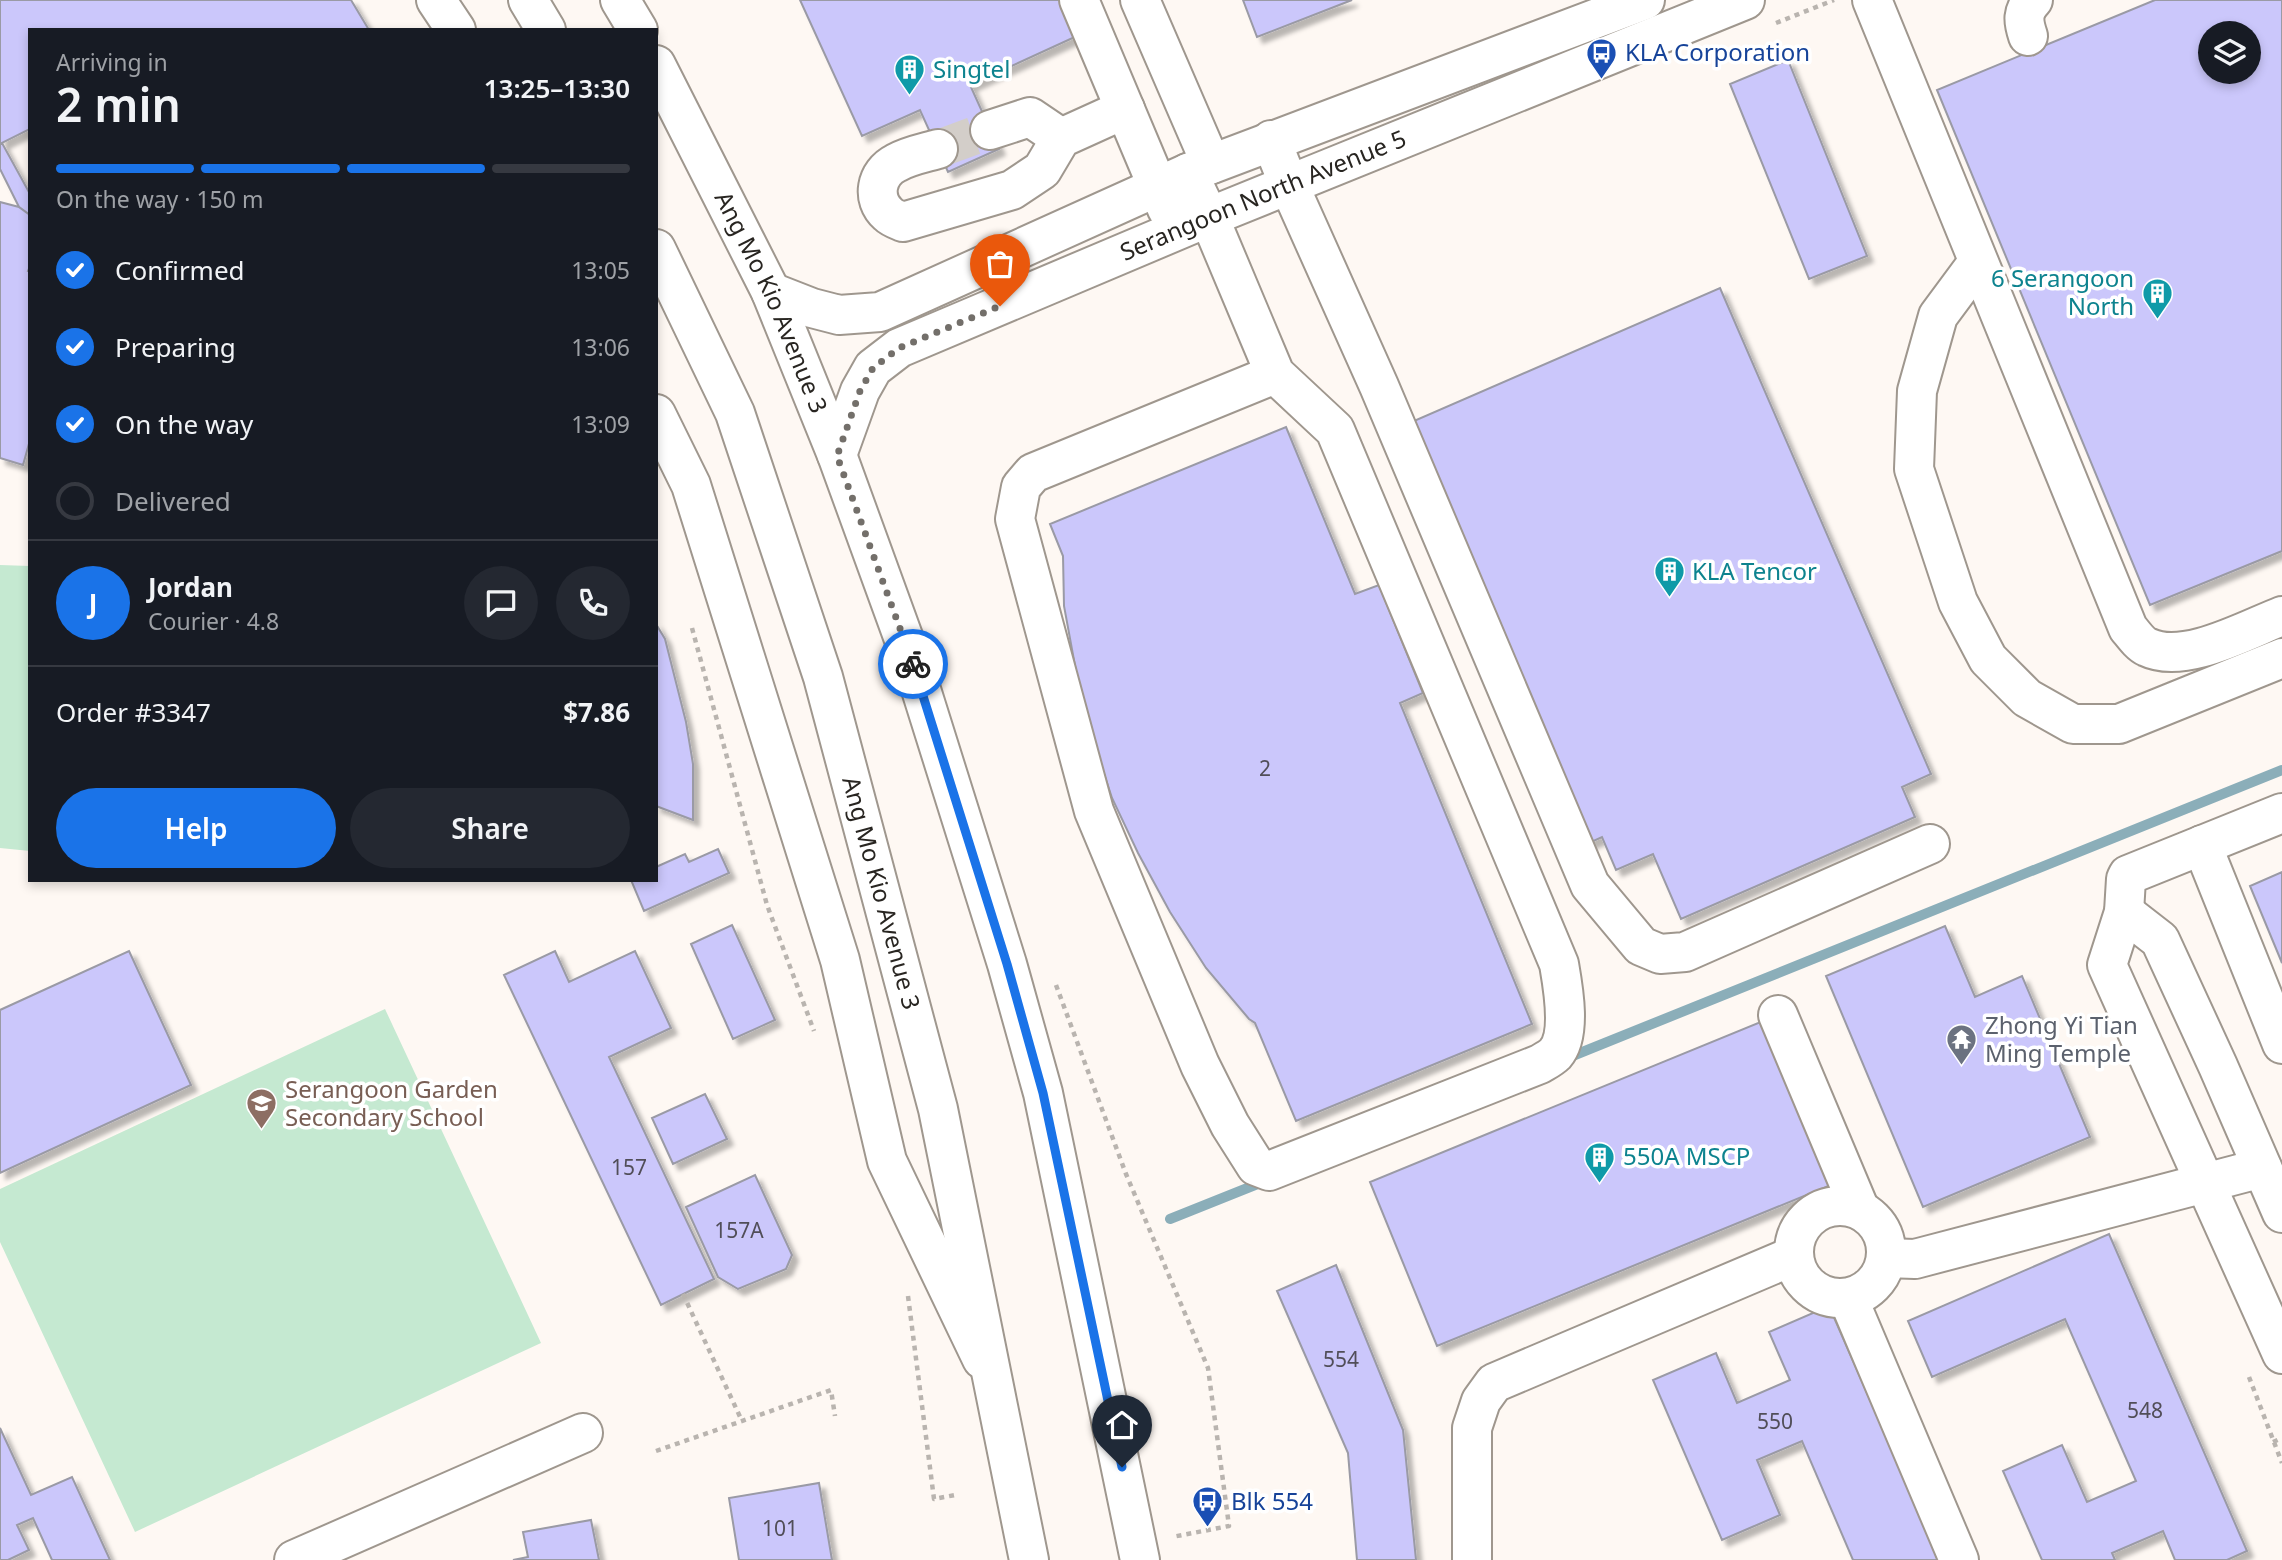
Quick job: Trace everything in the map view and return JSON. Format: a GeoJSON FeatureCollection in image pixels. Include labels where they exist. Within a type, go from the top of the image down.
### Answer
{"type":"FeatureCollection","features":[{"type":"Feature","properties":{"kind":"main road"},"geometry":{"type":"LineString","coordinates":[[436,0],[455,28]]}},
{"type":"Feature","properties":{"kind":"main road"},"geometry":{"type":"LineString","coordinates":[[528,0],[545,28]]}},
{"type":"Feature","properties":{"kind":"main road"},"geometry":{"type":"LineString","coordinates":[[620,0],[637,28]]}},
{"type":"Feature","properties":{"kind":"main road"},"geometry":{"type":"LineString","coordinates":[[1079,0],[1125,108],[1185,174]]}},
{"type":"Feature","properties":{"kind":"main road"},"geometry":{"type":"LineString","coordinates":[[1140,0],[1185,174],[1193,224],[1275,374],[1335,430],[1559,964],[1565,1000],[1563,1034],[1556,1054],[1541,1064],[1269,1171],[1256,1166],[1218,1101],[1094,811],[1015,519],[1021,487],[1033,473],[1275,374]]}},
{"type":"Feature","properties":{"kind":"main road","name":"Serangoon North Avenue 5"},"geometry":{"type":"LineString","coordinates":[[771,292],[839,315],[880,312],[1185,174],[1645,0]]}},
{"type":"Feature","properties":{"kind":"main road","name":"Serangoon North Avenue 5"},"geometry":{"type":"LineString","coordinates":[[837,456],[860,391],[873,368],[899,348],[1193,224],[1745,0]]}},
{"type":"Feature","properties":{"kind":"main road"},"geometry":{"type":"LineString","coordinates":[[1872,0],[2128,628],[2145,647],[2168,653],[2193,651],[2282,616]]}},
{"type":"Feature","properties":{"kind":"main road","name":"Ang Mo Kio Avenue 3"},"geometry":{"type":"LineString","coordinates":[[658,69],[771,292],[837,456],[913,664],[1007,964],[1043,1093],[1140,1560]]}},
{"type":"Feature","properties":{"kind":"main road"},"geometry":{"type":"LineString","coordinates":[[938,149],[893,164],[880,178],[876,192],[889,215],[903,222],[1013,190],[1042,170],[1061,138],[1125,108]]}},
{"type":"Feature","properties":{"kind":"main road"},"geometry":{"type":"LineString","coordinates":[[990,130],[1030,117],[1061,138]]}},
{"type":"Feature","properties":{"kind":"main road"},"geometry":{"type":"LineString","coordinates":[[1270,140],[1380,386],[1590,885],[1641,946],[1660,954],[1685,952],[1930,844]]}},
{"type":"Feature","properties":{"kind":"main road","name":"Ang Mo Kio Avenue 3"},"geometry":{"type":"LineString","coordinates":[[658,253],[735,413],[823,677],[938,1109],[1028,1560]]}},
{"type":"Feature","properties":{"kind":"main road"},"geometry":{"type":"LineString","coordinates":[[1978,262],[1938,316],[1917,391],[1914,469],[1958,602],[1988,659],[2027,698],[2073,724],[2119,724],[2282,658]]}},
{"type":"Feature","properties":{"kind":"main road"},"geometry":{"type":"LineString","coordinates":[[658,418],[691,485],[840,960],[887,1161],[993,1383]]}},
{"type":"Feature","properties":{"kind":"main road"},"geometry":{"type":"LineString","coordinates":[[2282,813],[2128,875],[2124,912],[2107,965],[2282,1354]]}},
{"type":"Feature","properties":{"kind":"main road"},"geometry":{"type":"LineString","coordinates":[[2202,845],[2282,1044]]}},
{"type":"Feature","properties":{"kind":"main road"},"geometry":{"type":"LineString","coordinates":[[2124,912],[2160,940],[2282,1213]]}},
{"type":"Feature","properties":{"kind":"main road"},"geometry":{"type":"LineString","coordinates":[[2136,1031],[2190,1005]]}},
{"type":"Feature","properties":{"kind":"main road"},"geometry":{"type":"LineString","coordinates":[[1778,1015],[1860,1210]]}},
{"type":"Feature","properties":{"kind":"main road"},"geometry":{"type":"LineString","coordinates":[[1886,1258],[1915,1259],[2262,1168]]}},
{"type":"Feature","properties":{"kind":"main road"},"geometry":{"type":"LineString","coordinates":[[1841,1205],[1860,1210],[1875,1222],[1885,1239],[1886,1258],[1879,1277],[1866,1291],[1848,1298],[1829,1297],[1811,1289],[1799,1274],[1793,1255],[1796,1236],[1806,1220],[1822,1209],[1841,1205]]}},
{"type":"Feature","properties":{"kind":"main road"},"geometry":{"type":"LineString","coordinates":[[1472,1560],[1472,1428],[1481,1401],[1494,1382],[1793,1255]]}},
{"type":"Feature","properties":{"kind":"main road"},"geometry":{"type":"LineString","coordinates":[[1848,1298],[1959,1560]]}},
{"type":"Feature","properties":{"kind":"main road"},"geometry":{"type":"LineString","coordinates":[[294,1560],[583,1433]]}},
{"type":"Feature","properties":{"kind":"path"},"geometry":{"type":"LineString","coordinates":[[692,627],[767,905],[814,1032]]}},
{"type":"Feature","properties":{"kind":"path"},"geometry":{"type":"LineString","coordinates":[[1054,980],[1126,1174],[1208,1368],[1229,1526],[1208,1529]]}},
{"type":"Feature","properties":{"kind":"path"},"geometry":{"type":"LineString","coordinates":[[906,1287],[934,1499],[955,1495]]}},
{"type":"Feature","properties":{"kind":"path"},"geometry":{"type":"LineString","coordinates":[[683,1294],[742,1421]]}},
{"type":"Feature","properties":{"kind":"path"},"geometry":{"type":"LineString","coordinates":[[656,1451],[831,1390],[835,1416]]}},
{"type":"Feature","properties":{"kind":"path"},"geometry":{"type":"LineString","coordinates":[[2273,1442],[2282,1438]]}},
{"type":"Feature","properties":{"kind":"green space"},"geometry":{"type":"Polygon","coordinates":[[[0,565],[28,566],[28,851],[0,848],[0,565]]]}},
{"type":"Feature","properties":{"kind":"green space"},"geometry":{"type":"Polygon","coordinates":[[[385,1009],[541,1343],[135,1532],[0,1242],[0,1189],[385,1009]]]}},
{"type":"Feature","properties":{"kind":"building"},"geometry":{"type":"Polygon","coordinates":[[[0,0],[351,0],[368,28],[28,28],[28,130],[0,144],[0,0]]]}},
{"type":"Feature","properties":{"kind":"building","name":"Singtel"},"geometry":{"type":"Polygon","coordinates":[[[800,0],[1060,0],[1077,36],[970,85],[999,149],[948,172],[920,110],[862,136],[800,0]]]}},
{"type":"Feature","properties":{"kind":"building"},"geometry":{"type":"Polygon","coordinates":[[[1243,0],[1352,0],[1257,37],[1243,0]]]}},
{"type":"Feature","properties":{"kind":"building","name":"6 Serangoon North"},"geometry":{"type":"Polygon","coordinates":[[[2155,0],[2282,0],[2282,551],[2150,605],[1937,90],[2155,0]]]}},
{"type":"Feature","properties":{"kind":"building"},"geometry":{"type":"Polygon","coordinates":[[[1788,60],[1867,256],[1809,279],[1730,84],[1788,60]]]}},
{"type":"Feature","properties":{"kind":"building"},"geometry":{"type":"Polygon","coordinates":[[[2,143],[28,190],[28,214],[19,207],[0,169],[2,143]]]}},
{"type":"Feature","properties":{"kind":"building"},"geometry":{"type":"Polygon","coordinates":[[[0,202],[19,207],[28,214],[28,447],[23,465],[0,458],[0,202]]]}},
{"type":"Feature","properties":{"kind":"building","name":"KLA Tencor"},"geometry":{"type":"Polygon","coordinates":[[[1720,288],[1931,774],[1902,787],[1915,817],[1681,919],[1653,854],[1616,870],[1602,837],[1589,843],[1407,424],[1720,288]]]}},
{"type":"Feature","properties":{"kind":"building"},"geometry":{"type":"Polygon","coordinates":[[[1286,427],[1355,594],[1379,585],[1423,693],[1400,703],[1532,1024],[1296,1121],[1255,1023],[1206,968],[1170,912],[1112,798],[1078,682],[1064,606],[1063,556],[1050,524],[1286,427]]]}},
{"type":"Feature","properties":{"kind":"building"},"geometry":{"type":"Polygon","coordinates":[[[658,627],[665,639],[686,722],[693,764],[693,820],[658,807],[658,627]]]}},
{"type":"Feature","properties":{"kind":"building"},"geometry":{"type":"Polygon","coordinates":[[[718,849],[729,873],[644,911],[632,882],[658,882],[658,866],[685,854],[689,862],[718,849]]]}},
{"type":"Feature","properties":{"kind":"building"},"geometry":{"type":"Polygon","coordinates":[[[2282,872],[2282,963],[2250,886],[2282,872]]]}},
{"type":"Feature","properties":{"kind":"building"},"geometry":{"type":"Polygon","coordinates":[[[732,925],[775,1020],[733,1039],[691,944],[732,925]]]}},
{"type":"Feature","properties":{"kind":"building","name":"Zhong Yi Tian Ming Temple"},"geometry":{"type":"Polygon","coordinates":[[[1945,926],[1975,997],[2022,976],[2090,1137],[1923,1207],[1826,976],[1945,926]]]}},
{"type":"Feature","properties":{"kind":"building"},"geometry":{"type":"Polygon","coordinates":[[[129,951],[191,1085],[0,1173],[0,1010],[129,951]]]}},
{"type":"Feature","properties":{"kind":"building"},"geometry":{"type":"Polygon","coordinates":[[[555,951],[569,982],[635,951],[671,1028],[609,1057],[714,1279],[661,1305],[504,975],[555,951]]]}},
{"type":"Feature","properties":{"kind":"building","name":"550A MSCP"},"geometry":{"type":"Polygon","coordinates":[[[1763,1021],[1831,1185],[1437,1346],[1370,1182],[1763,1021]]]}},
{"type":"Feature","properties":{"kind":"building"},"geometry":{"type":"Polygon","coordinates":[[[705,1094],[727,1139],[673,1164],[652,1118],[705,1094]]]}},
{"type":"Feature","properties":{"kind":"building"},"geometry":{"type":"Polygon","coordinates":[[[755,1175],[792,1255],[786,1269],[738,1289],[718,1277],[686,1207],[755,1175]]]}},
{"type":"Feature","properties":{"kind":"building"},"geometry":{"type":"Polygon","coordinates":[[[2109,1234],[2247,1551],[2227,1560],[2175,1560],[2163,1531],[2112,1553],[2115,1560],[2042,1560],[2003,1471],[2062,1445],[2087,1502],[2136,1481],[2065,1319],[1932,1377],[1908,1321],[2109,1234]]]}},
{"type":"Feature","properties":{"kind":"building"},"geometry":{"type":"Polygon","coordinates":[[[1336,1265],[1403,1430],[1416,1560],[1357,1560],[1348,1453],[1277,1291],[1336,1265]]]}},
{"type":"Feature","properties":{"kind":"building"},"geometry":{"type":"Polygon","coordinates":[[[1829,1306],[1940,1560],[1853,1560],[1802,1441],[1757,1460],[1780,1515],[1722,1540],[1653,1380],[1716,1353],[1737,1403],[1790,1380],[1769,1332],[1829,1306]]]}},
{"type":"Feature","properties":{"kind":"building"},"geometry":{"type":"Polygon","coordinates":[[[0,1428],[31,1495],[72,1477],[110,1560],[52,1560],[33,1518],[17,1525],[29,1550],[8,1560],[0,1560],[0,1428]]]}},
{"type":"Feature","properties":{"kind":"building"},"geometry":{"type":"Polygon","coordinates":[[[819,1483],[832,1560],[739,1560],[729,1498],[819,1483]]]}},
{"type":"Feature","properties":{"kind":"building"},"geometry":{"type":"Polygon","coordinates":[[[591,1520],[599,1560],[513,1560],[528,1557],[523,1532],[591,1520]]]}},
{"type":"Feature","properties":{"kind":"waterway"},"geometry":{"type":"LineString","coordinates":[[1565,1059],[2282,770]]}},
{"type":"Feature","properties":{"kind":"waterway"},"geometry":{"type":"LineString","coordinates":[[1170,1219],[1265,1181]]}},
{"type":"Feature","properties":{"kind":"tunnel"},"geometry":{"type":"LineString","coordinates":[[938,149],[990,130]]}},
{"type":"Feature","properties":{"kind":"way so far"},"geometry":{"type":"LineString","coordinates":[[913,664],[837,456],[860,391],[873,368],[899,348],[1000,306]]}},
{"type":"Feature","properties":{"kind":"place","name":"KLA Corporation"},"geometry":{"type":"Point","coordinates":[1602,80]}},
{"type":"Feature","properties":{"kind":"place","name":"Singtel"},"geometry":{"type":"Point","coordinates":[910,97]}},
{"type":"Feature","properties":{"kind":"place","name":"6 Serangoon North"},"geometry":{"type":"Point","coordinates":[2157,320]}},
{"type":"Feature","properties":{"kind":"place","name":"KLA Tencor"},"geometry":{"type":"Point","coordinates":[1669,599]}},
{"type":"Feature","properties":{"kind":"place","name":"Zhong Yi Tian Ming Temple"},"geometry":{"type":"Point","coordinates":[1962,1067]}},
{"type":"Feature","properties":{"kind":"place","name":"Serangoon Garden Secondary School"},"geometry":{"type":"Point","coordinates":[262,1131]}},
{"type":"Feature","properties":{"kind":"place","name":"550A MSCP"},"geometry":{"type":"Point","coordinates":[1600,1184]}},
{"type":"Feature","properties":{"kind":"place","name":"Blk 554"},"geometry":{"type":"Point","coordinates":[1208,1529]}},
{"type":"Feature","properties":{"kind":"route"},"geometry":{"type":"LineString","coordinates":[[913,664],[1007,964],[1043,1093],[1122,1467]]}}]}
